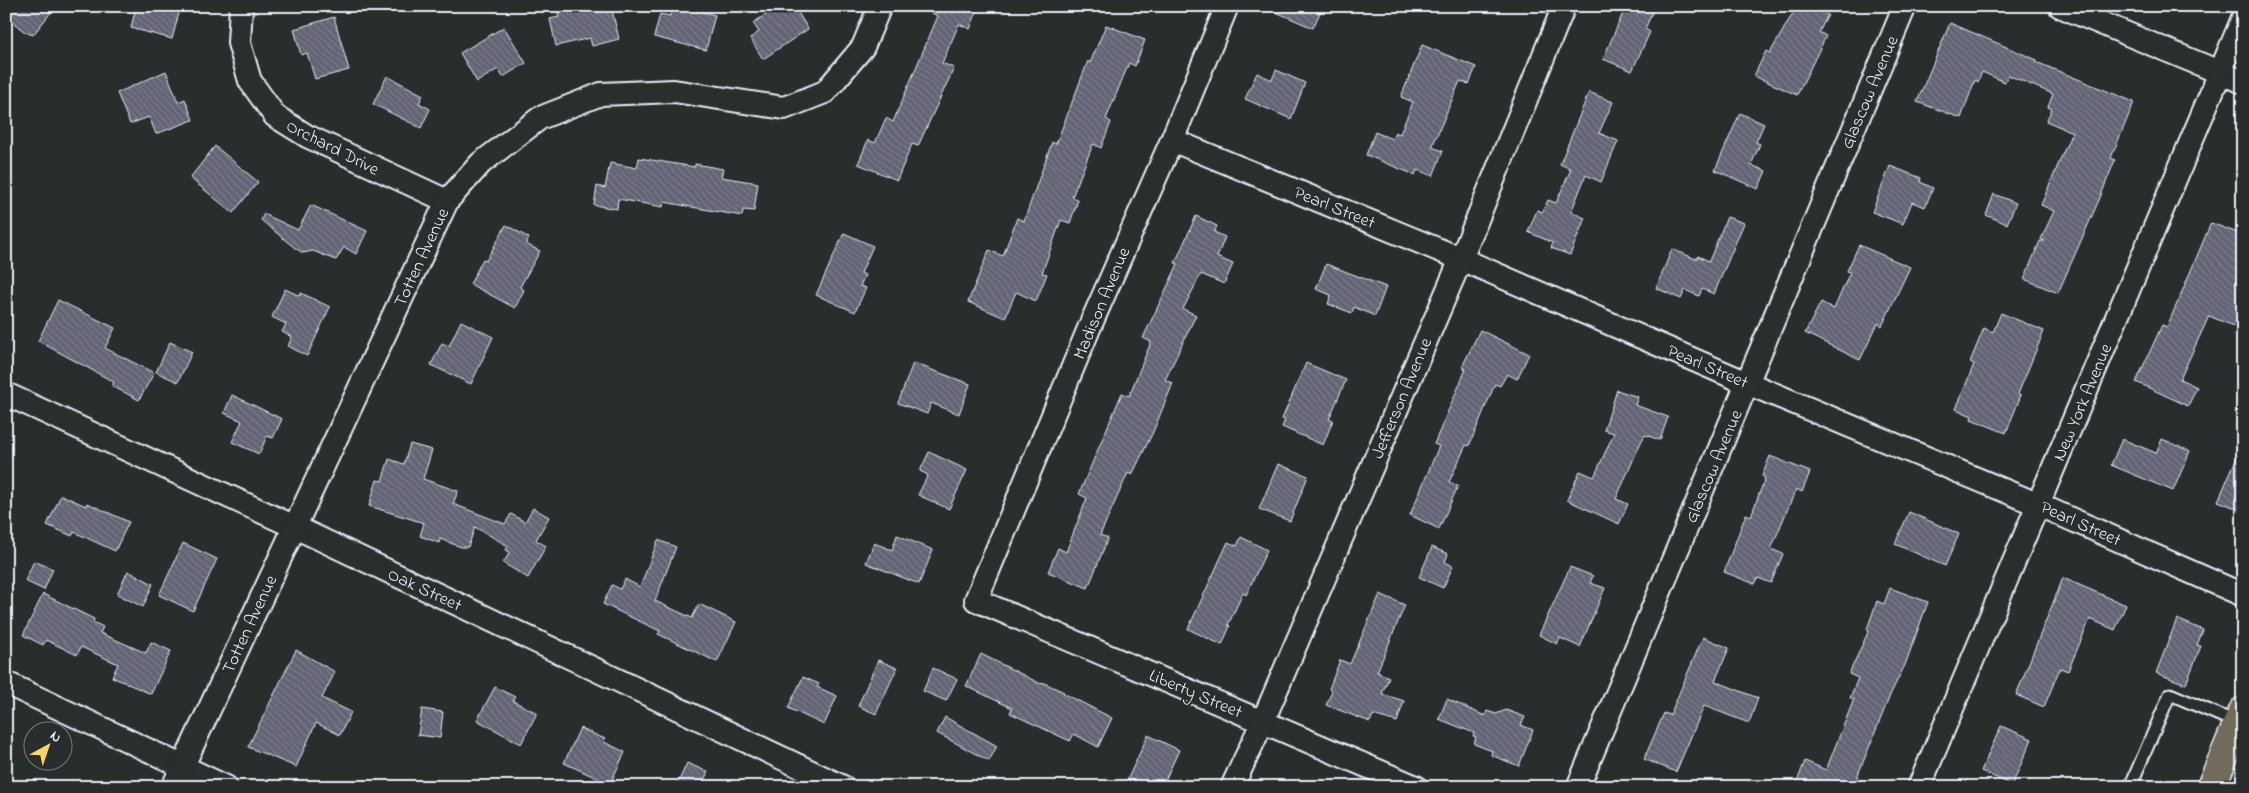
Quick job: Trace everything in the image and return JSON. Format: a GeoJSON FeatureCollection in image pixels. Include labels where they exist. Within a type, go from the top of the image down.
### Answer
{"type":"FeatureCollection","features":[{"type":"Feature","properties":{"kind":"main road"},"geometry":{"type":"LineString","coordinates":[[2211,787],[2240,717]]}},
{"type":"Feature","properties":{"kind":"street","name":"Orchard Drive"},"geometry":{"type":"LineString","coordinates":[[241,6],[239,43],[250,81],[275,116],[308,136],[446,201]]}},
{"type":"Feature","properties":{"kind":"street","name":"Totten Avenue"},"geometry":{"type":"LineString","coordinates":[[173,787],[446,201],[481,163],[540,118],[601,94],[674,91],[784,108],[825,92],[863,47],[880,6]]}},
{"type":"Feature","properties":{"kind":"street","name":"Madison Avenue"},"geometry":{"type":"LineString","coordinates":[[976,600],[1090,326],[1172,140],[1227,6]]}},
{"type":"Feature","properties":{"kind":"street","name":"Jefferson Avenue"},"geometry":{"type":"LineString","coordinates":[[1232,787],[1461,259],[1564,6]]}},
{"type":"Feature","properties":{"kind":"street","name":"Glascow Avenue"},"geometry":{"type":"LineString","coordinates":[[1578,787],[1905,6]]}},
{"type":"Feature","properties":{"kind":"street"},"geometry":{"type":"LineString","coordinates":[[2060,6],[2243,82]]}},
{"type":"Feature","properties":{"kind":"street","name":"New York Avenue"},"geometry":{"type":"LineString","coordinates":[[1920,787],[2243,18]]}},
{"type":"Feature","properties":{"kind":"street","name":"Pearl Street"},"geometry":{"type":"LineString","coordinates":[[1172,140],[1461,259],[1747,383],[2039,505],[2243,595]]}},
{"type":"Feature","properties":{"kind":"street","name":"Oak Street"},"geometry":{"type":"LineString","coordinates":[[6,394],[295,527],[844,787]]}},
{"type":"Feature","properties":{"kind":"street","name":"Liberty Street"},"geometry":{"type":"LineString","coordinates":[[976,600],[1416,787]]}},
{"type":"Feature","properties":{"kind":"street"},"geometry":{"type":"LineString","coordinates":[[6,683],[226,787]]}},
{"type":"Feature","properties":{"kind":"lane"},"geometry":{"type":"LineString","coordinates":[[2130,787],[2170,694],[2240,717]]}},
{"type":"Feature","properties":{"kind":"building"},"geometry":{"type":"Polygon","coordinates":[[[6,6],[56,6],[33,35],[25,32],[6,17],[6,6]]]}},
{"type":"Feature","properties":{"kind":"building"},"geometry":{"type":"Polygon","coordinates":[[[136,6],[172,6],[171,11],[179,13],[172,39],[131,28],[136,6]]]}},
{"type":"Feature","properties":{"kind":"building"},"geometry":{"type":"Polygon","coordinates":[[[556,6],[611,6],[619,39],[592,46],[590,38],[556,46],[550,19],[559,17],[556,6]]]}},
{"type":"Feature","properties":{"kind":"building"},"geometry":{"type":"Polygon","coordinates":[[[672,6],[681,6],[715,15],[706,50],[654,37],[660,14],[670,16],[672,6]]]}},
{"type":"Feature","properties":{"kind":"building"},"geometry":{"type":"Polygon","coordinates":[[[779,6],[794,6],[808,29],[763,59],[750,38],[759,32],[753,23],[779,6]]]}},
{"type":"Feature","properties":{"kind":"building"},"geometry":{"type":"Polygon","coordinates":[[[917,6],[979,6],[970,29],[959,24],[942,63],[954,68],[918,146],[912,144],[897,180],[858,164],[868,140],[875,143],[886,118],[893,122],[938,16],[917,6]]]}},
{"type":"Feature","properties":{"kind":"building"},"geometry":{"type":"Polygon","coordinates":[[[1262,6],[1323,6],[1313,28],[1262,6]]]}},
{"type":"Feature","properties":{"kind":"building"},"geometry":{"type":"Polygon","coordinates":[[[1626,6],[1655,6],[1645,29],[1650,32],[1632,71],[1603,59],[1626,6]]]}},
{"type":"Feature","properties":{"kind":"building"},"geometry":{"type":"Polygon","coordinates":[[[1797,6],[1812,6],[1828,15],[1819,32],[1826,36],[1797,95],[1754,76],[1766,51],[1770,53],[1797,6]]]}},
{"type":"Feature","properties":{"kind":"building"},"geometry":{"type":"Polygon","coordinates":[[[334,17],[349,70],[315,79],[307,53],[301,55],[294,29],[334,17]]]}},
{"type":"Feature","properties":{"kind":"building"},"geometry":{"type":"Polygon","coordinates":[[[1950,23],[2037,60],[2036,62],[2134,102],[2111,158],[2115,160],[2058,293],[2024,279],[2040,241],[2045,241],[2041,239],[2054,211],[2041,205],[2072,132],[2046,121],[2052,109],[2048,107],[2053,94],[2008,75],[2005,82],[1982,72],[1978,82],[1975,80],[1961,118],[1917,102],[1950,23]]]}},
{"type":"Feature","properties":{"kind":"building"},"geometry":{"type":"Polygon","coordinates":[[[1106,25],[1145,40],[1135,66],[1129,63],[1106,119],[1111,122],[1101,148],[1093,144],[1072,197],[1078,200],[1070,223],[1061,220],[1042,273],[1047,274],[1036,301],[1016,292],[1005,318],[968,302],[989,250],[1003,256],[1017,218],[1024,221],[1052,142],[1056,144],[1088,61],[1090,63],[1106,25]]]}},
{"type":"Feature","properties":{"kind":"building"},"geometry":{"type":"Polygon","coordinates":[[[504,27],[526,63],[503,77],[498,69],[477,82],[460,53],[504,27]]]}},
{"type":"Feature","properties":{"kind":"building"},"geometry":{"type":"Polygon","coordinates":[[[1422,45],[1476,67],[1469,84],[1460,81],[1432,147],[1443,151],[1433,176],[1417,170],[1415,175],[1366,155],[1375,132],[1392,139],[1395,132],[1400,134],[1413,102],[1401,97],[1422,45]]]}},
{"type":"Feature","properties":{"kind":"building"},"geometry":{"type":"Polygon","coordinates":[[[1276,70],[1305,83],[1291,119],[1245,99],[1257,73],[1272,80],[1276,70]]]}},
{"type":"Feature","properties":{"kind":"building"},"geometry":{"type":"Polygon","coordinates":[[[166,71],[178,102],[185,99],[193,120],[156,134],[149,117],[130,124],[117,93],[166,71]]]}},
{"type":"Feature","properties":{"kind":"building"},"geometry":{"type":"Polygon","coordinates":[[[387,76],[423,95],[419,103],[430,109],[421,128],[373,104],[387,76]]]}},
{"type":"Feature","properties":{"kind":"building"},"geometry":{"type":"Polygon","coordinates":[[[1589,92],[1613,102],[1599,133],[1618,141],[1601,182],[1586,175],[1571,212],[1585,218],[1570,255],[1551,248],[1553,243],[1528,232],[1537,210],[1543,212],[1548,200],[1556,203],[1571,169],[1560,164],[1589,92]]]}},
{"type":"Feature","properties":{"kind":"building"},"geometry":{"type":"Polygon","coordinates":[[[1740,113],[1764,124],[1756,142],[1760,144],[1751,165],[1766,171],[1758,189],[1715,170],[1740,113]]]}},
{"type":"Feature","properties":{"kind":"building"},"geometry":{"type":"Polygon","coordinates":[[[215,146],[258,182],[233,213],[190,178],[215,146]]]}},
{"type":"Feature","properties":{"kind":"building"},"geometry":{"type":"Polygon","coordinates":[[[639,158],[695,167],[695,164],[723,169],[721,177],[758,183],[754,211],[743,210],[742,216],[664,202],[663,207],[618,199],[617,209],[594,205],[597,186],[605,188],[610,163],[637,168],[639,158]]]}},
{"type":"Feature","properties":{"kind":"building"},"geometry":{"type":"Polygon","coordinates":[[[1890,166],[1921,178],[1920,182],[1933,188],[1925,207],[1912,202],[1903,224],[1872,212],[1890,166]]]}},
{"type":"Feature","properties":{"kind":"building"},"geometry":{"type":"Polygon","coordinates":[[[1994,194],[2016,203],[2007,224],[1986,215],[1994,194]]]}},
{"type":"Feature","properties":{"kind":"building"},"geometry":{"type":"Polygon","coordinates":[[[311,205],[367,231],[356,254],[344,247],[336,260],[313,251],[303,253],[261,220],[264,214],[298,230],[311,205]]]}},
{"type":"Feature","properties":{"kind":"building"},"geometry":{"type":"Polygon","coordinates":[[[1196,216],[1217,226],[1214,232],[1225,237],[1217,257],[1233,264],[1224,284],[1201,274],[1183,309],[1196,315],[1165,380],[1173,383],[1153,432],[1132,475],[1128,473],[1100,535],[1108,538],[1088,588],[1048,572],[1058,548],[1066,552],[1087,498],[1079,494],[1122,393],[1129,396],[1151,342],[1143,338],[1178,264],[1175,263],[1196,216]]]}},
{"type":"Feature","properties":{"kind":"building"},"geometry":{"type":"Polygon","coordinates":[[[1727,217],[1744,223],[1714,294],[1702,289],[1699,296],[1685,290],[1681,299],[1656,288],[1672,249],[1696,259],[1698,256],[1709,261],[1727,217]]]}},
{"type":"Feature","properties":{"kind":"building"},"geometry":{"type":"Polygon","coordinates":[[[2211,223],[2243,235],[2243,330],[2209,316],[2180,379],[2197,387],[2188,406],[2136,382],[2162,325],[2167,327],[2211,223]]]}},
{"type":"Feature","properties":{"kind":"building"},"geometry":{"type":"Polygon","coordinates":[[[506,225],[529,238],[526,244],[540,251],[520,287],[524,290],[515,308],[470,284],[483,259],[486,261],[506,225]]]}},
{"type":"Feature","properties":{"kind":"building"},"geometry":{"type":"Polygon","coordinates":[[[844,233],[873,246],[861,273],[865,275],[860,286],[866,288],[855,312],[816,295],[844,233]]]}},
{"type":"Feature","properties":{"kind":"building"},"geometry":{"type":"Polygon","coordinates":[[[1859,245],[1910,267],[1882,326],[1878,323],[1860,360],[1805,333],[1821,302],[1834,309],[1850,272],[1847,271],[1859,245]]]}},
{"type":"Feature","properties":{"kind":"building"},"geometry":{"type":"Polygon","coordinates":[[[1326,264],[1386,287],[1375,316],[1354,307],[1352,313],[1328,304],[1331,295],[1316,289],[1326,264]]]}},
{"type":"Feature","properties":{"kind":"building"},"geometry":{"type":"Polygon","coordinates":[[[285,289],[300,296],[301,293],[330,307],[307,356],[288,346],[292,337],[282,332],[286,324],[272,317],[285,289]]]}},
{"type":"Feature","properties":{"kind":"building"},"geometry":{"type":"Polygon","coordinates":[[[58,300],[115,328],[105,348],[154,373],[139,400],[112,386],[114,382],[38,341],[58,300]]]}},
{"type":"Feature","properties":{"kind":"building"},"geometry":{"type":"Polygon","coordinates":[[[2001,313],[2044,331],[2018,394],[2021,395],[2006,433],[1971,419],[1972,416],[1956,409],[1974,364],[1970,362],[1984,328],[1993,332],[2001,313]]]}},
{"type":"Feature","properties":{"kind":"building"},"geometry":{"type":"Polygon","coordinates":[[[461,321],[493,337],[471,384],[431,365],[442,343],[449,346],[461,321]]]}},
{"type":"Feature","properties":{"kind":"building"},"geometry":{"type":"Polygon","coordinates":[[[1480,330],[1529,354],[1517,379],[1507,374],[1500,386],[1495,384],[1469,446],[1466,445],[1449,482],[1458,486],[1439,529],[1410,515],[1439,446],[1434,444],[1466,369],[1462,367],[1480,330]]]}},
{"type":"Feature","properties":{"kind":"building"},"geometry":{"type":"Polygon","coordinates":[[[170,342],[192,352],[178,382],[156,372],[170,342]]]}},
{"type":"Feature","properties":{"kind":"building"},"geometry":{"type":"Polygon","coordinates":[[[913,363],[970,384],[959,414],[931,403],[927,414],[898,403],[913,363]]]}},
{"type":"Feature","properties":{"kind":"building"},"geometry":{"type":"Polygon","coordinates":[[[1306,363],[1346,380],[1329,419],[1333,420],[1323,445],[1282,427],[1285,420],[1282,419],[1306,363]]]}},
{"type":"Feature","properties":{"kind":"building"},"geometry":{"type":"Polygon","coordinates":[[[1617,390],[1638,397],[1635,405],[1668,417],[1660,440],[1645,435],[1641,442],[1616,499],[1628,504],[1619,524],[1567,500],[1580,471],[1594,477],[1614,433],[1604,430],[1617,390]]]}},
{"type":"Feature","properties":{"kind":"building"},"geometry":{"type":"Polygon","coordinates":[[[232,395],[282,419],[273,438],[267,436],[259,454],[232,442],[242,421],[224,413],[232,395]]]}},
{"type":"Feature","properties":{"kind":"building"},"geometry":{"type":"Polygon","coordinates":[[[2122,439],[2156,453],[2162,439],[2190,451],[2173,491],[2111,465],[2122,439]]]}},
{"type":"Feature","properties":{"kind":"building"},"geometry":{"type":"Polygon","coordinates":[[[2243,443],[2243,511],[2218,501],[2243,443]]]}},
{"type":"Feature","properties":{"kind":"building"},"geometry":{"type":"Polygon","coordinates":[[[410,444],[432,450],[423,479],[458,491],[453,504],[505,524],[511,514],[525,522],[533,508],[549,517],[536,540],[546,546],[528,578],[503,563],[510,552],[506,550],[508,546],[475,527],[468,547],[461,547],[440,539],[439,543],[420,536],[424,523],[369,506],[377,480],[382,481],[389,459],[404,464],[410,444]]]}},
{"type":"Feature","properties":{"kind":"building"},"geometry":{"type":"Polygon","coordinates":[[[929,452],[967,470],[949,509],[918,495],[928,475],[920,471],[929,452]]]}},
{"type":"Feature","properties":{"kind":"building"},"geometry":{"type":"Polygon","coordinates":[[[1770,456],[1810,472],[1802,492],[1796,489],[1771,549],[1783,554],[1771,583],[1758,578],[1755,584],[1724,572],[1746,514],[1751,516],[1765,478],[1762,476],[1770,456]]]}},
{"type":"Feature","properties":{"kind":"building"},"geometry":{"type":"Polygon","coordinates":[[[1278,464],[1308,476],[1290,521],[1259,509],[1278,464]]]}},
{"type":"Feature","properties":{"kind":"building"},"geometry":{"type":"Polygon","coordinates":[[[61,495],[86,506],[87,503],[129,522],[115,551],[74,532],[72,536],[47,525],[61,495]]]}},
{"type":"Feature","properties":{"kind":"building"},"geometry":{"type":"Polygon","coordinates":[[[1909,512],[1959,534],[1945,566],[1895,544],[1909,512]]]}},
{"type":"Feature","properties":{"kind":"building"},"geometry":{"type":"Polygon","coordinates":[[[897,535],[933,550],[919,584],[866,563],[874,543],[892,550],[897,535]]]}},
{"type":"Feature","properties":{"kind":"building"},"geometry":{"type":"Polygon","coordinates":[[[1241,537],[1267,550],[1246,595],[1243,593],[1228,625],[1230,626],[1222,645],[1188,629],[1228,542],[1237,546],[1241,537]]]}},
{"type":"Feature","properties":{"kind":"building"},"geometry":{"type":"Polygon","coordinates":[[[658,540],[676,547],[655,601],[692,618],[699,604],[736,622],[717,662],[658,634],[660,631],[603,604],[612,585],[620,589],[625,579],[640,587],[658,540]]]}},
{"type":"Feature","properties":{"kind":"building"},"geometry":{"type":"Polygon","coordinates":[[[183,543],[217,559],[193,611],[159,595],[183,543]]]}},
{"type":"Feature","properties":{"kind":"building"},"geometry":{"type":"Polygon","coordinates":[[[1432,547],[1448,554],[1445,562],[1453,566],[1443,588],[1419,577],[1432,547]]]}},
{"type":"Feature","properties":{"kind":"building"},"geometry":{"type":"Polygon","coordinates":[[[34,561],[53,569],[44,590],[25,581],[34,561]]]}},
{"type":"Feature","properties":{"kind":"building"},"geometry":{"type":"Polygon","coordinates":[[[1570,567],[1593,576],[1590,583],[1605,588],[1580,647],[1560,638],[1557,644],[1539,635],[1570,567]]]}},
{"type":"Feature","properties":{"kind":"building"},"geometry":{"type":"Polygon","coordinates":[[[128,571],[153,584],[143,607],[117,594],[128,571]]]}},
{"type":"Feature","properties":{"kind":"building"},"geometry":{"type":"Polygon","coordinates":[[[2063,578],[2126,605],[2115,630],[2090,619],[2068,671],[2060,668],[2044,707],[2016,695],[2063,578]]]}},
{"type":"Feature","properties":{"kind":"building"},"geometry":{"type":"Polygon","coordinates":[[[1890,588],[1928,602],[1905,665],[1891,693],[1855,782],[1866,787],[1795,787],[1805,761],[1826,770],[1854,699],[1850,698],[1858,678],[1849,674],[1869,630],[1867,629],[1877,601],[1884,604],[1890,588]]]}},
{"type":"Feature","properties":{"kind":"building"},"geometry":{"type":"Polygon","coordinates":[[[43,594],[94,619],[93,622],[103,627],[100,633],[146,653],[151,642],[171,651],[151,694],[112,677],[118,664],[81,647],[77,655],[46,640],[43,645],[23,635],[43,594]]]}},
{"type":"Feature","properties":{"kind":"building"},"geometry":{"type":"Polygon","coordinates":[[[1380,594],[1405,605],[1377,672],[1389,677],[1382,694],[1404,701],[1397,722],[1373,715],[1370,722],[1326,705],[1332,691],[1329,689],[1340,660],[1350,664],[1380,594]]]}},
{"type":"Feature","properties":{"kind":"building"},"geometry":{"type":"Polygon","coordinates":[[[2177,619],[2203,630],[2197,645],[2201,646],[2186,684],[2156,673],[2177,619]]]}},
{"type":"Feature","properties":{"kind":"building"},"geometry":{"type":"Polygon","coordinates":[[[1703,637],[1729,648],[1715,681],[1758,698],[1749,723],[1704,706],[1676,772],[1644,759],[1664,713],[1670,715],[1703,637]]]}},
{"type":"Feature","properties":{"kind":"building"},"geometry":{"type":"Polygon","coordinates":[[[296,650],[335,672],[322,698],[351,712],[340,735],[316,723],[296,767],[248,747],[296,650]]]}},
{"type":"Feature","properties":{"kind":"building"},"geometry":{"type":"Polygon","coordinates":[[[981,654],[1041,684],[1042,682],[1064,692],[1112,718],[1098,747],[1074,734],[1070,741],[1010,713],[1012,708],[966,686],[981,654]]]}},
{"type":"Feature","properties":{"kind":"building"},"geometry":{"type":"Polygon","coordinates":[[[878,660],[897,668],[876,714],[858,706],[878,660]]]}},
{"type":"Feature","properties":{"kind":"building"},"geometry":{"type":"Polygon","coordinates":[[[933,668],[957,679],[946,701],[923,691],[933,668]]]}},
{"type":"Feature","properties":{"kind":"building"},"geometry":{"type":"Polygon","coordinates":[[[803,677],[819,684],[817,687],[837,696],[824,725],[788,708],[803,677]]]}},
{"type":"Feature","properties":{"kind":"building"},"geometry":{"type":"Polygon","coordinates":[[[495,687],[515,697],[513,701],[537,713],[521,744],[477,720],[495,687]]]}},
{"type":"Feature","properties":{"kind":"building"},"geometry":{"type":"Polygon","coordinates":[[[1447,699],[1485,716],[1487,711],[1496,714],[1506,710],[1525,717],[1521,725],[1533,730],[1519,766],[1491,755],[1492,751],[1474,744],[1476,737],[1473,736],[1474,733],[1439,719],[1447,699]]]}},
{"type":"Feature","properties":{"kind":"building"},"geometry":{"type":"Polygon","coordinates":[[[422,709],[443,712],[440,738],[418,735],[422,709]]]}},
{"type":"Feature","properties":{"kind":"building"},"geometry":{"type":"Polygon","coordinates":[[[945,717],[997,746],[989,761],[937,733],[945,717]]]}},
{"type":"Feature","properties":{"kind":"building"},"geometry":{"type":"Polygon","coordinates":[[[2001,726],[2032,739],[2012,785],[1981,771],[2001,726]]]}},
{"type":"Feature","properties":{"kind":"building"},"geometry":{"type":"Polygon","coordinates":[[[580,728],[605,739],[604,742],[625,752],[610,784],[564,763],[580,728]]]}},
{"type":"Feature","properties":{"kind":"building"},"geometry":{"type":"Polygon","coordinates":[[[1148,735],[1179,750],[1162,787],[1124,787],[1148,735]]]}},
{"type":"Feature","properties":{"kind":"building"},"geometry":{"type":"Polygon","coordinates":[[[687,763],[708,772],[701,787],[676,787],[687,763]]]}}]}
